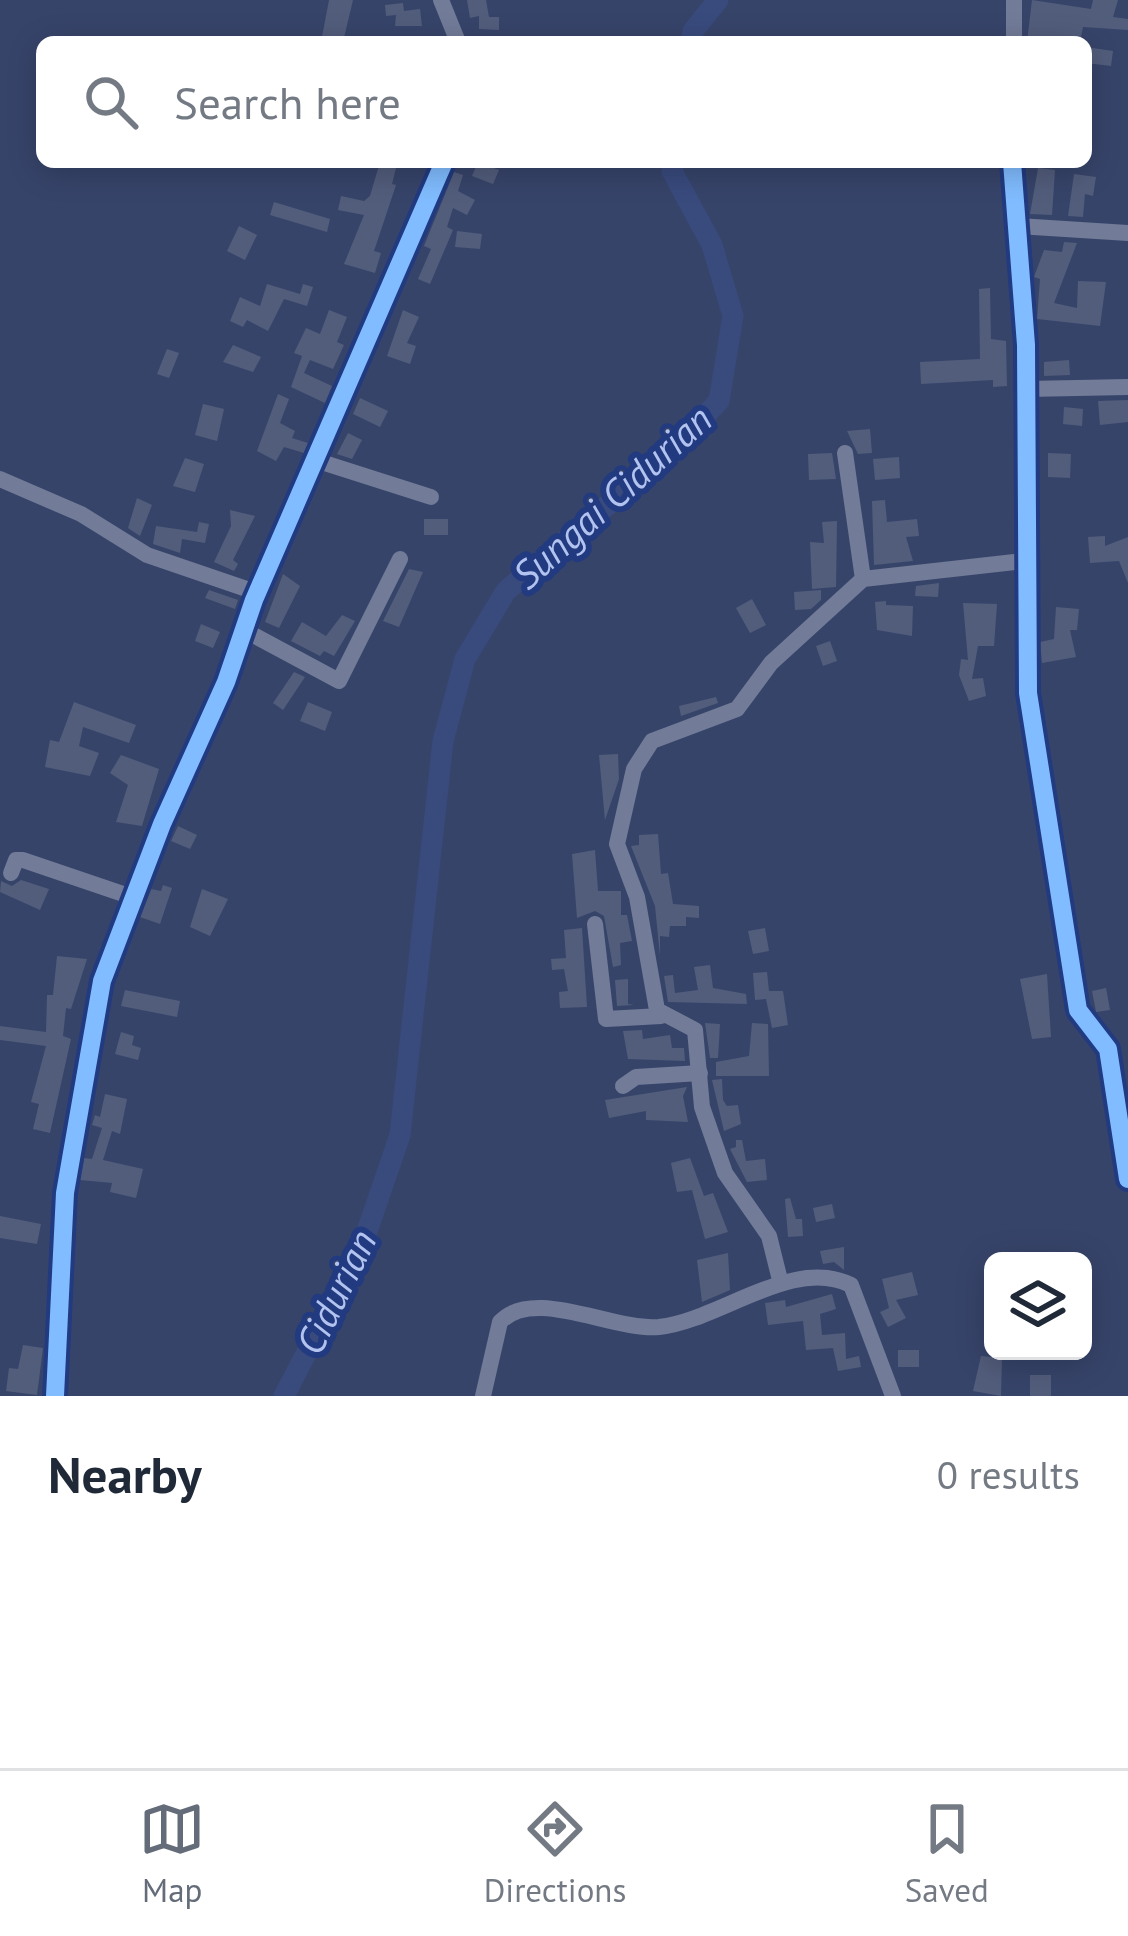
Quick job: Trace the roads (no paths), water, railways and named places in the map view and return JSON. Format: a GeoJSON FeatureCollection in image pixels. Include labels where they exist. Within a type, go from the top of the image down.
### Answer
{"type":"FeatureCollection","features":[{"type":"Feature","properties":{"kind":"street"},"geometry":{"type":"LineString","coordinates":[[441,0],[456,36]]}},
{"type":"Feature","properties":{"kind":"street"},"geometry":{"type":"LineString","coordinates":[[1014,0],[1014,36]]}},
{"type":"Feature","properties":{"kind":"street"},"geometry":{"type":"LineString","coordinates":[[55,1396],[65,1192],[102,981],[247,631],[258,592],[441,168]]}},
{"type":"Feature","properties":{"kind":"street"},"geometry":{"type":"LineString","coordinates":[[1013,168],[1025,389],[1028,694],[1078,1010],[1108,1049],[1128,1179]]}},
{"type":"Feature","properties":{"kind":"street"},"geometry":{"type":"LineString","coordinates":[[1018,226],[1128,233]]}},
{"type":"Feature","properties":{"kind":"street"},"geometry":{"type":"LineString","coordinates":[[1025,389],[1128,387]]}},
{"type":"Feature","properties":{"kind":"street"},"geometry":{"type":"LineString","coordinates":[[844,454],[863,579]]}},
{"type":"Feature","properties":{"kind":"street"},"geometry":{"type":"LineString","coordinates":[[315,460],[431,496]]}},
{"type":"Feature","properties":{"kind":"street"},"geometry":{"type":"LineString","coordinates":[[0,479],[81,514],[147,555],[258,592]]}},
{"type":"Feature","properties":{"kind":"street"},"geometry":{"type":"LineString","coordinates":[[247,631],[339,681],[400,559]]}},
{"type":"Feature","properties":{"kind":"street"},"geometry":{"type":"LineString","coordinates":[[661,1016],[647,971],[637,897],[618,857],[616,839],[635,765],[655,738],[736,709],[771,663],[863,579],[1024,561]]}},
{"type":"Feature","properties":{"kind":"street"},"geometry":{"type":"LineString","coordinates":[[11,872],[19,859],[135,898]]}},
{"type":"Feature","properties":{"kind":"street"},"geometry":{"type":"LineString","coordinates":[[595,924],[606,1019],[661,1016],[692,1025],[702,1107],[725,1173],[769,1236],[780,1280]]}},
{"type":"Feature","properties":{"kind":"street"},"geometry":{"type":"LineString","coordinates":[[623,1086],[636,1078],[700,1073]]}},
{"type":"Feature","properties":{"kind":"street"},"geometry":{"type":"LineString","coordinates":[[483,1396],[500,1322],[519,1310],[555,1308],[600,1323],[656,1327],[709,1316],[780,1280],[851,1285],[893,1396]]}},
{"type":"Feature","properties":{"kind":"waterway","name":"Sungai Cidurian"},"geometry":{"type":"LineString","coordinates":[[693,36],[718,0]]}},
{"type":"Feature","properties":{"kind":"waterway","name":"Sungai Cidurian"},"geometry":{"type":"LineString","coordinates":[[284,1396],[362,1246],[400,1135],[443,741],[465,659],[506,591],[669,453],[719,401],[733,316],[712,245],[672,168]]}},
{"type":"Feature","properties":{"kind":"water label","name":"Cidurian"},"geometry":{"type":"Point","coordinates":[336,1292]}}]}
